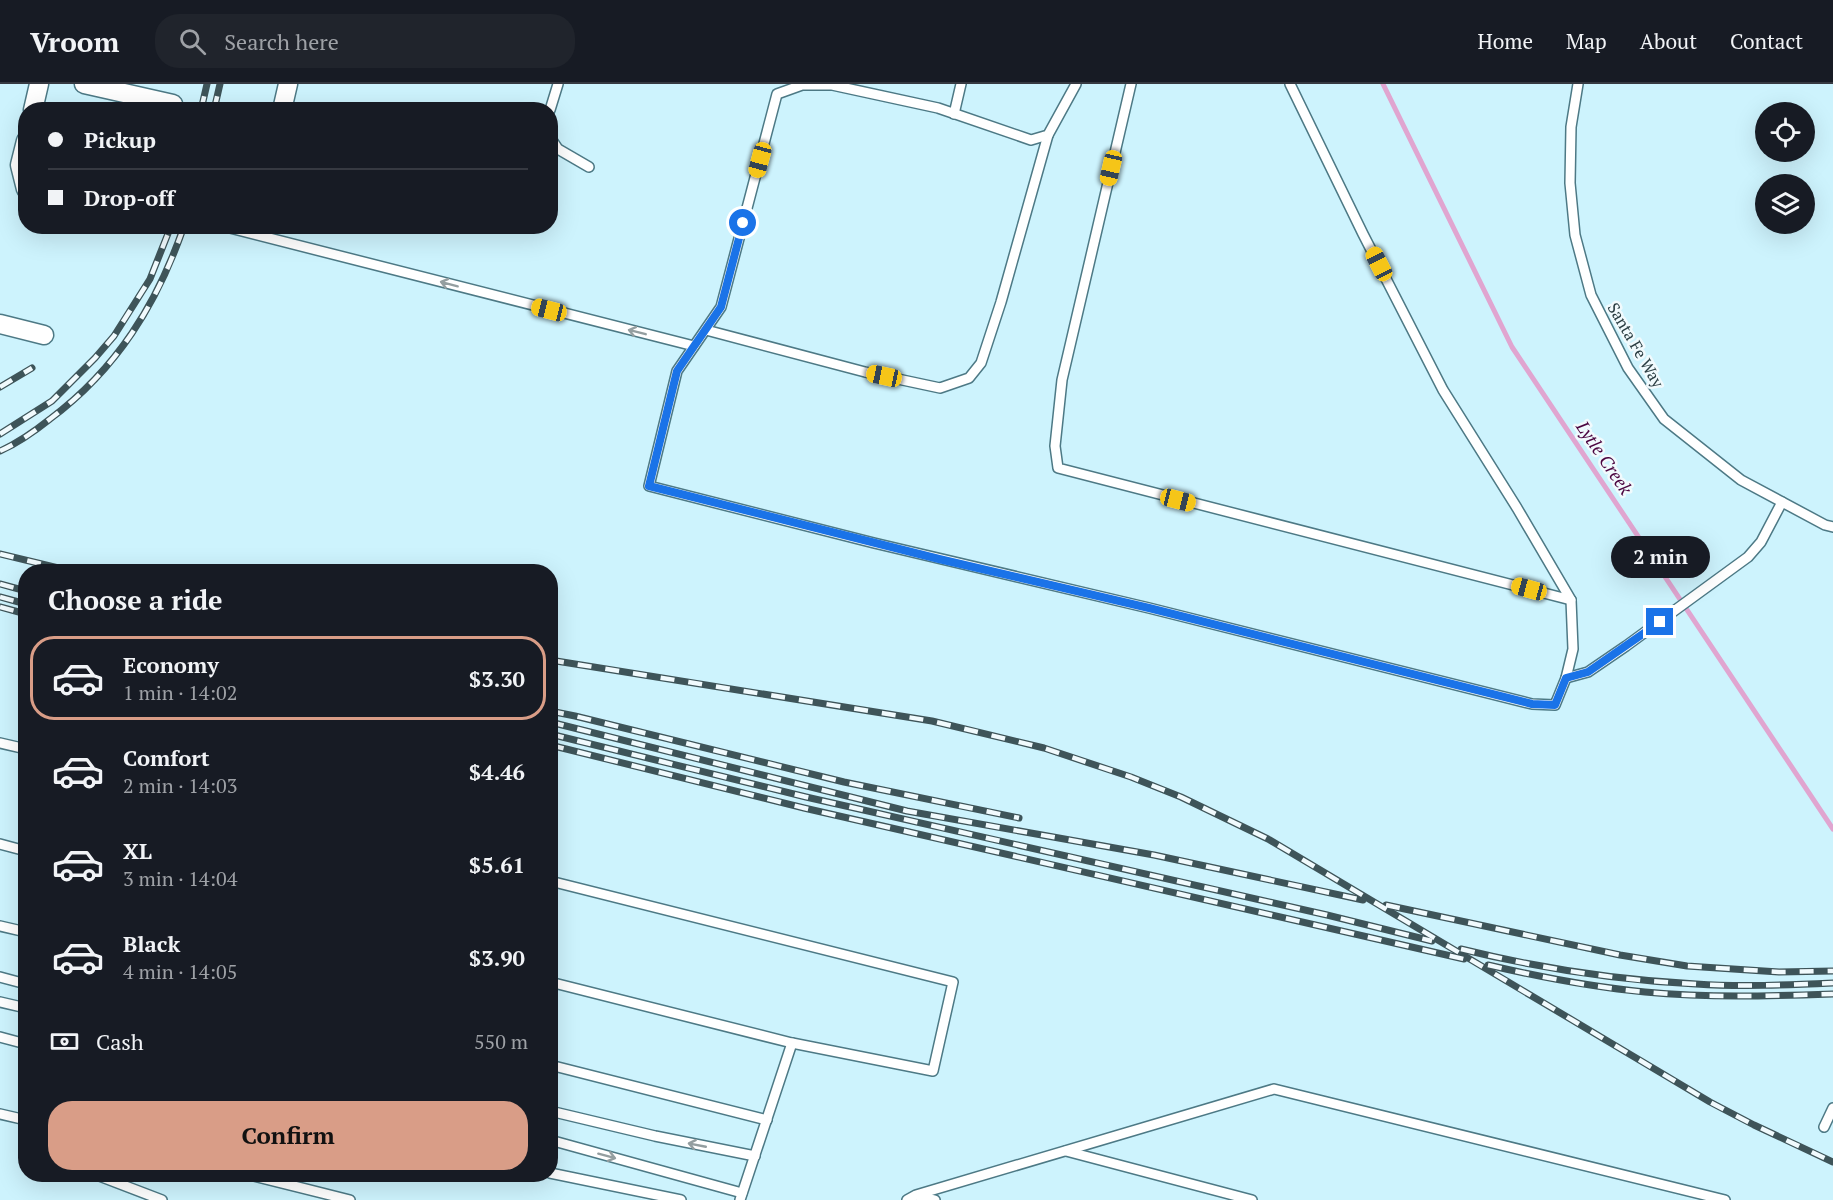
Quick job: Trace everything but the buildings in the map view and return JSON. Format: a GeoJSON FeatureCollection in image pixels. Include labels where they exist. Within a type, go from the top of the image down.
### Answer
{"type":"FeatureCollection","features":[{"type":"Feature","properties":{"kind":"street"},"geometry":{"type":"LineString","coordinates":[[35,102],[39,84]]}},
{"type":"Feature","properties":{"kind":"street"},"geometry":{"type":"LineString","coordinates":[[84,84],[163,102]]}},
{"type":"Feature","properties":{"kind":"street"},"geometry":{"type":"LineString","coordinates":[[284,102],[288,84]]}},
{"type":"Feature","properties":{"kind":"street"},"geometry":{"type":"LineString","coordinates":[[0,324],[44,335]]}},
{"type":"Feature","properties":{"kind":"lane"},"geometry":{"type":"LineString","coordinates":[[552,102],[558,84]]}},
{"type":"Feature","properties":{"kind":"lane"},"geometry":{"type":"LineString","coordinates":[[1048,135],[1031,140],[938,108],[832,85],[802,84],[777,94],[721,307],[677,371],[649,486],[1532,704],[1555,705],[1566,678],[1573,649],[1571,600],[1517,507],[1443,390],[1362,234],[1290,84]]}},
{"type":"Feature","properties":{"kind":"lane"},"geometry":{"type":"LineString","coordinates":[[954,114],[961,84]]}},
{"type":"Feature","properties":{"kind":"lane"},"geometry":{"type":"LineString","coordinates":[[706,330],[865,372],[940,388],[969,378],[981,363],[1004,292],[1048,135],[1076,84]]}},
{"type":"Feature","properties":{"kind":"lane"},"geometry":{"type":"LineString","coordinates":[[1131,84],[1062,380],[1055,446],[1058,468],[1571,600]]}},
{"type":"Feature","properties":{"kind":"lane","name":"Santa Fe Way"},"geometry":{"type":"LineString","coordinates":[[1578,84],[1571,127],[1570,183],[1575,235],[1591,295],[1629,368],[1664,419],[1741,480],[1825,525],[1833,527]]}},
{"type":"Feature","properties":{"kind":"lane"},"geometry":{"type":"LineString","coordinates":[[558,149],[589,167]]}},
{"type":"Feature","properties":{"kind":"lane"},"geometry":{"type":"LineString","coordinates":[[253,234],[694,346]]}},
{"type":"Feature","properties":{"kind":"lane"},"geometry":{"type":"LineString","coordinates":[[1566,678],[1588,672],[1748,557],[1761,542],[1782,502]]}},
{"type":"Feature","properties":{"kind":"lane"},"geometry":{"type":"LineString","coordinates":[[0,743],[18,747]]}},
{"type":"Feature","properties":{"kind":"lane"},"geometry":{"type":"LineString","coordinates":[[0,844],[18,848]]}},
{"type":"Feature","properties":{"kind":"lane"},"geometry":{"type":"LineString","coordinates":[[558,883],[953,982],[933,1071],[792,1043],[558,984]]}},
{"type":"Feature","properties":{"kind":"lane"},"geometry":{"type":"LineString","coordinates":[[0,926],[18,930]]}},
{"type":"Feature","properties":{"kind":"lane"},"geometry":{"type":"LineString","coordinates":[[0,977],[18,982]]}},
{"type":"Feature","properties":{"kind":"lane"},"geometry":{"type":"LineString","coordinates":[[0,1002],[18,1006]]}},
{"type":"Feature","properties":{"kind":"lane"},"geometry":{"type":"LineString","coordinates":[[0,1037],[18,1042]]}},
{"type":"Feature","properties":{"kind":"lane"},"geometry":{"type":"LineString","coordinates":[[558,1142],[741,1197],[792,1043]]}},
{"type":"Feature","properties":{"kind":"lane"},"geometry":{"type":"LineString","coordinates":[[558,1067],[767,1120]]}},
{"type":"Feature","properties":{"kind":"lane"},"geometry":{"type":"LineString","coordinates":[[907,1200],[1274,1089],[1725,1200]]}},
{"type":"Feature","properties":{"kind":"lane"},"geometry":{"type":"LineString","coordinates":[[1824,1127],[1833,1108]]}},
{"type":"Feature","properties":{"kind":"lane"},"geometry":{"type":"LineString","coordinates":[[558,1113],[655,1136],[755,1156]]}},
{"type":"Feature","properties":{"kind":"lane"},"geometry":{"type":"LineString","coordinates":[[0,1114],[18,1118]]}},
{"type":"Feature","properties":{"kind":"lane"},"geometry":{"type":"LineString","coordinates":[[1066,1151],[1252,1200]]}},
{"type":"Feature","properties":{"kind":"lane"},"geometry":{"type":"LineString","coordinates":[[558,1175],[681,1200]]}},
{"type":"Feature","properties":{"kind":"lane"},"geometry":{"type":"LineString","coordinates":[[115,1182],[162,1200]]}},
{"type":"Feature","properties":{"kind":"lane"},"geometry":{"type":"LineString","coordinates":[[278,1182],[350,1200]]}},
{"type":"Feature","properties":{"kind":"lane"},"geometry":{"type":"LineString","coordinates":[[916,1196],[935,1200]]}},
{"type":"Feature","properties":{"kind":"waterway","name":"Lytle Creek"},"geometry":{"type":"LineString","coordinates":[[1383,84],[1512,347],[1833,829]]}},
{"type":"Feature","properties":{"kind":"railway"},"geometry":{"type":"LineString","coordinates":[[203,102],[207,84]]}},
{"type":"Feature","properties":{"kind":"railway"},"geometry":{"type":"LineString","coordinates":[[216,102],[220,84]]}},
{"type":"Feature","properties":{"kind":"railway"},"geometry":{"type":"LineString","coordinates":[[0,434],[52,401],[114,336],[150,279],[168,234]]}},
{"type":"Feature","properties":{"kind":"railway"},"geometry":{"type":"LineString","coordinates":[[0,451],[32,432],[74,400],[115,357],[132,333],[161,282],[181,234]]}},
{"type":"Feature","properties":{"kind":"railway"},"geometry":{"type":"LineString","coordinates":[[0,387],[32,368]]}},
{"type":"Feature","properties":{"kind":"railway"},"geometry":{"type":"LineString","coordinates":[[0,554],[42,564]]}},
{"type":"Feature","properties":{"kind":"railway"},"geometry":{"type":"LineString","coordinates":[[0,584],[18,589]]}},
{"type":"Feature","properties":{"kind":"railway"},"geometry":{"type":"LineString","coordinates":[[0,597],[18,602]]}},
{"type":"Feature","properties":{"kind":"railway"},"geometry":{"type":"LineString","coordinates":[[0,607],[18,612]]}},
{"type":"Feature","properties":{"kind":"railway"},"geometry":{"type":"LineString","coordinates":[[558,661],[932,721],[1044,748],[1131,777],[1181,797],[1268,839],[1710,1102],[1833,1162]]}},
{"type":"Feature","properties":{"kind":"railway"},"geometry":{"type":"LineString","coordinates":[[558,713],[844,782],[1019,818]]}},
{"type":"Feature","properties":{"kind":"railway"},"geometry":{"type":"LineString","coordinates":[[558,724],[907,811],[1154,855],[1363,900]]}},
{"type":"Feature","properties":{"kind":"railway"},"geometry":{"type":"LineString","coordinates":[[558,736],[806,797],[1432,941]]}},
{"type":"Feature","properties":{"kind":"railway"},"geometry":{"type":"LineString","coordinates":[[558,747],[804,808],[1464,959]]}},
{"type":"Feature","properties":{"kind":"railway"},"geometry":{"type":"LineString","coordinates":[[1386,905],[1620,955],[1687,966],[1779,972],[1833,971]]}},
{"type":"Feature","properties":{"kind":"railway"},"geometry":{"type":"LineString","coordinates":[[1461,949],[1519,962],[1636,980],[1730,985],[1833,983]]}},
{"type":"Feature","properties":{"kind":"railway"},"geometry":{"type":"LineString","coordinates":[[1488,965],[1566,981],[1645,992],[1716,996],[1833,994]]}},
{"type":"Feature","properties":{"kind":"route"},"geometry":{"type":"LineString","coordinates":[[743,223],[721,307],[677,371],[649,486],[1532,704],[1555,705],[1566,678],[1588,672],[1660,622]]}}]}
